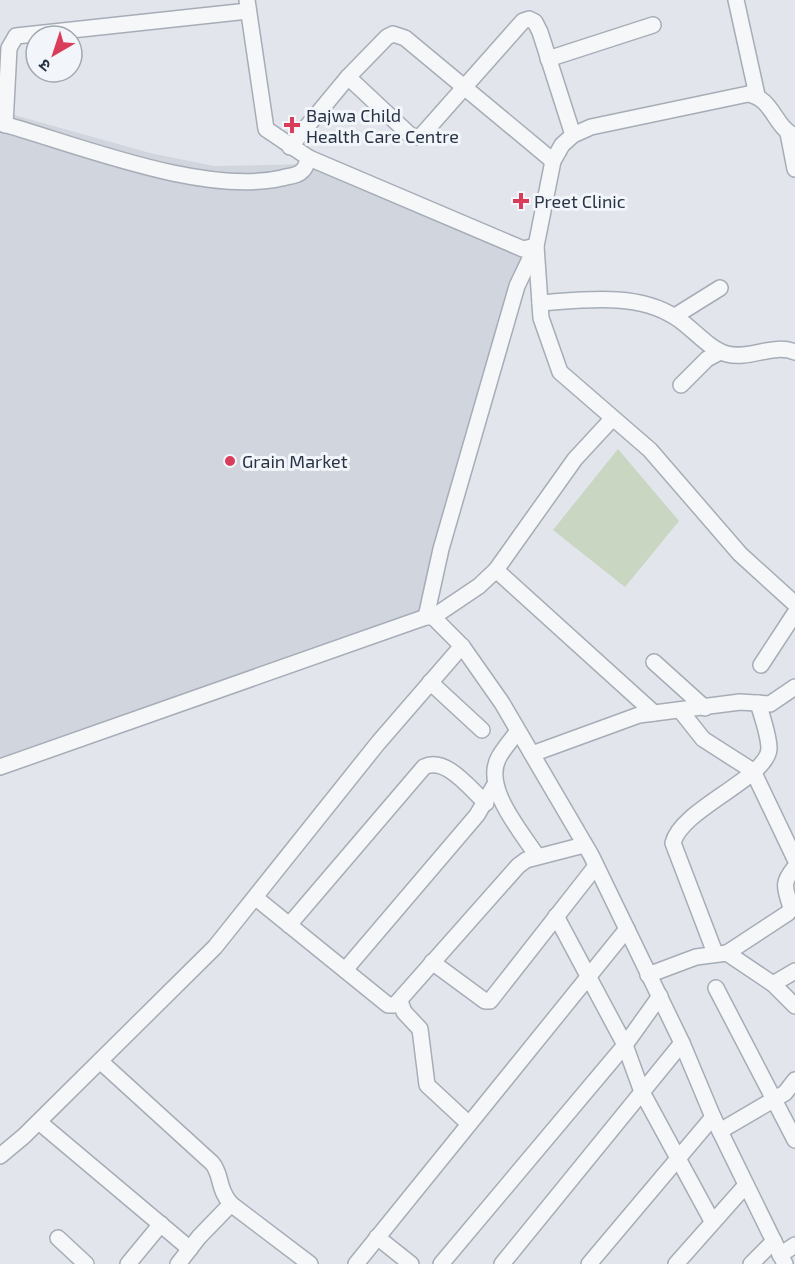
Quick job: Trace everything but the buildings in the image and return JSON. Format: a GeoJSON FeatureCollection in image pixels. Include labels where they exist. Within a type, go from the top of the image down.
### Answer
{"type":"FeatureCollection","features":[{"type":"Feature","properties":{"kind":"street"},"geometry":{"type":"LineString","coordinates":[[736,0],[757,95]]}},
{"type":"Feature","properties":{"kind":"street"},"geometry":{"type":"LineString","coordinates":[[309,158],[305,169],[295,175],[244,182],[215,180],[138,164],[3,124],[9,48],[16,36],[248,6],[263,123],[271,134],[309,158],[523,249],[536,246]]}},
{"type":"Feature","properties":{"kind":"street"},"geometry":{"type":"LineString","coordinates":[[348,77],[410,135],[416,137],[422,135],[523,21],[529,19],[535,22],[540,32],[573,135]]}},
{"type":"Feature","properties":{"kind":"street"},"geometry":{"type":"LineString","coordinates":[[548,59],[653,25]]}},
{"type":"Feature","properties":{"kind":"street"},"geometry":{"type":"LineString","coordinates":[[290,147],[348,77],[387,37],[393,34],[405,38],[553,161]]}},
{"type":"Feature","properties":{"kind":"street"},"geometry":{"type":"LineString","coordinates":[[429,617],[441,549],[517,286],[536,246],[553,161],[562,145],[573,135],[591,127],[748,94],[764,99],[791,134],[795,169]]}},
{"type":"Feature","properties":{"kind":"street"},"geometry":{"type":"LineString","coordinates":[[536,246],[541,318],[560,372],[650,450],[740,554],[764,579],[795,604]]}},
{"type":"Feature","properties":{"kind":"street"},"geometry":{"type":"LineString","coordinates":[[675,316],[720,288]]}},
{"type":"Feature","properties":{"kind":"street"},"geometry":{"type":"LineString","coordinates":[[540,303],[622,301],[654,307],[675,316],[720,352],[740,356],[784,349],[795,352]]}},
{"type":"Feature","properties":{"kind":"street"},"geometry":{"type":"LineString","coordinates":[[681,385],[707,359],[720,352]]}},
{"type":"Feature","properties":{"kind":"street"},"geometry":{"type":"LineString","coordinates":[[0,767],[429,617],[479,586],[496,570],[575,459],[612,419]]}},
{"type":"Feature","properties":{"kind":"street"},"geometry":{"type":"LineString","coordinates":[[496,570],[654,713]]}},
{"type":"Feature","properties":{"kind":"street"},"geometry":{"type":"LineString","coordinates":[[761,665],[795,613]]}},
{"type":"Feature","properties":{"kind":"street"},"geometry":{"type":"LineString","coordinates":[[429,617],[462,646],[518,731],[584,844],[660,996],[713,1117],[783,1260],[795,1245]]}},
{"type":"Feature","properties":{"kind":"street"},"geometry":{"type":"LineString","coordinates":[[0,1156],[39,1122],[215,947],[378,743],[462,646]]}},
{"type":"Feature","properties":{"kind":"street"},"geometry":{"type":"LineString","coordinates":[[654,662],[705,708]]}},
{"type":"Feature","properties":{"kind":"street"},"geometry":{"type":"LineString","coordinates":[[430,682],[482,730]]}},
{"type":"Feature","properties":{"kind":"street"},"geometry":{"type":"LineString","coordinates":[[531,754],[577,736],[654,713],[740,702],[770,704],[795,687]]}},
{"type":"Feature","properties":{"kind":"street"},"geometry":{"type":"LineString","coordinates":[[758,703],[769,752],[753,771],[681,827],[673,843],[721,953],[773,984],[795,1006]]}},
{"type":"Feature","properties":{"kind":"street"},"geometry":{"type":"LineString","coordinates":[[681,710],[696,732],[714,748],[753,771],[795,859]]}},
{"type":"Feature","properties":{"kind":"street"},"geometry":{"type":"LineString","coordinates":[[345,970],[486,803],[494,786],[494,772],[499,758],[518,731]]}},
{"type":"Feature","properties":{"kind":"street"},"geometry":{"type":"LineString","coordinates":[[289,925],[424,767],[432,763],[442,765],[486,803]]}},
{"type":"Feature","properties":{"kind":"street"},"geometry":{"type":"LineString","coordinates":[[494,786],[537,856]]}},
{"type":"Feature","properties":{"kind":"street"},"geometry":{"type":"LineString","coordinates":[[256,898],[388,1005],[395,1005],[518,866],[537,856],[584,844]]}},
{"type":"Feature","properties":{"kind":"street"},"geometry":{"type":"LineString","coordinates":[[432,962],[485,1001],[490,1001],[596,866]]}},
{"type":"Feature","properties":{"kind":"street"},"geometry":{"type":"LineString","coordinates":[[648,975],[721,953],[788,913],[793,907],[784,886],[786,877],[795,867]]}},
{"type":"Feature","properties":{"kind":"street"},"geometry":{"type":"LineString","coordinates":[[556,916],[625,1045],[642,1092],[712,1221]]}},
{"type":"Feature","properties":{"kind":"street"},"geometry":{"type":"LineString","coordinates":[[356,1264],[627,929]]}},
{"type":"Feature","properties":{"kind":"street"},"geometry":{"type":"LineString","coordinates":[[773,984],[795,971]]}},
{"type":"Feature","properties":{"kind":"street"},"geometry":{"type":"LineString","coordinates":[[716,988],[795,1140]]}},
{"type":"Feature","properties":{"kind":"street"},"geometry":{"type":"LineString","coordinates":[[441,1264],[625,1045],[660,996]]}},
{"type":"Feature","properties":{"kind":"street"},"geometry":{"type":"LineString","coordinates":[[400,1001],[404,1012],[421,1032],[427,1084],[469,1124]]}},
{"type":"Feature","properties":{"kind":"street"},"geometry":{"type":"LineString","coordinates":[[502,1264],[682,1043]]}},
{"type":"Feature","properties":{"kind":"street"},"geometry":{"type":"LineString","coordinates":[[100,1061],[213,1163],[217,1170],[221,1191],[231,1204],[310,1264]]}},
{"type":"Feature","properties":{"kind":"street"},"geometry":{"type":"LineString","coordinates":[[720,1131],[785,1093],[795,1080]]}},
{"type":"Feature","properties":{"kind":"street"},"geometry":{"type":"LineString","coordinates":[[589,1264],[713,1117]]}},
{"type":"Feature","properties":{"kind":"street"},"geometry":{"type":"LineString","coordinates":[[39,1122],[190,1249]]}},
{"type":"Feature","properties":{"kind":"street"},"geometry":{"type":"LineString","coordinates":[[676,1264],[746,1185]]}},
{"type":"Feature","properties":{"kind":"street"},"geometry":{"type":"LineString","coordinates":[[178,1264],[206,1229],[231,1204]]}},
{"type":"Feature","properties":{"kind":"street"},"geometry":{"type":"LineString","coordinates":[[128,1264],[161,1224]]}},
{"type":"Feature","properties":{"kind":"street"},"geometry":{"type":"LineString","coordinates":[[377,1237],[411,1264]]}},
{"type":"Feature","properties":{"kind":"street"},"geometry":{"type":"LineString","coordinates":[[58,1238],[86,1264]]}},
{"type":"Feature","properties":{"kind":"street"},"geometry":{"type":"LineString","coordinates":[[750,1264],[774,1241]]}},
{"type":"Feature","properties":{"kind":"shaded area","name":"Grain Market"},"geometry":{"type":"Polygon","coordinates":[[[0,111],[150,153],[214,166],[314,164],[524,256],[424,619],[0,770],[0,111]]]}},
{"type":"Feature","properties":{"kind":"green space"},"geometry":{"type":"Polygon","coordinates":[[[618,449],[679,521],[625,587],[553,530],[618,449]]]}},
{"type":"Feature","properties":{"kind":"place","name":"Bajwa Child Health Care Centre"},"geometry":{"type":"Point","coordinates":[292,125]}},
{"type":"Feature","properties":{"kind":"place","name":"Preet Clinic"},"geometry":{"type":"Point","coordinates":[521,201]}},
{"type":"Feature","properties":{"kind":"place","name":"Grain Market"},"geometry":{"type":"Point","coordinates":[230,461]}}]}
